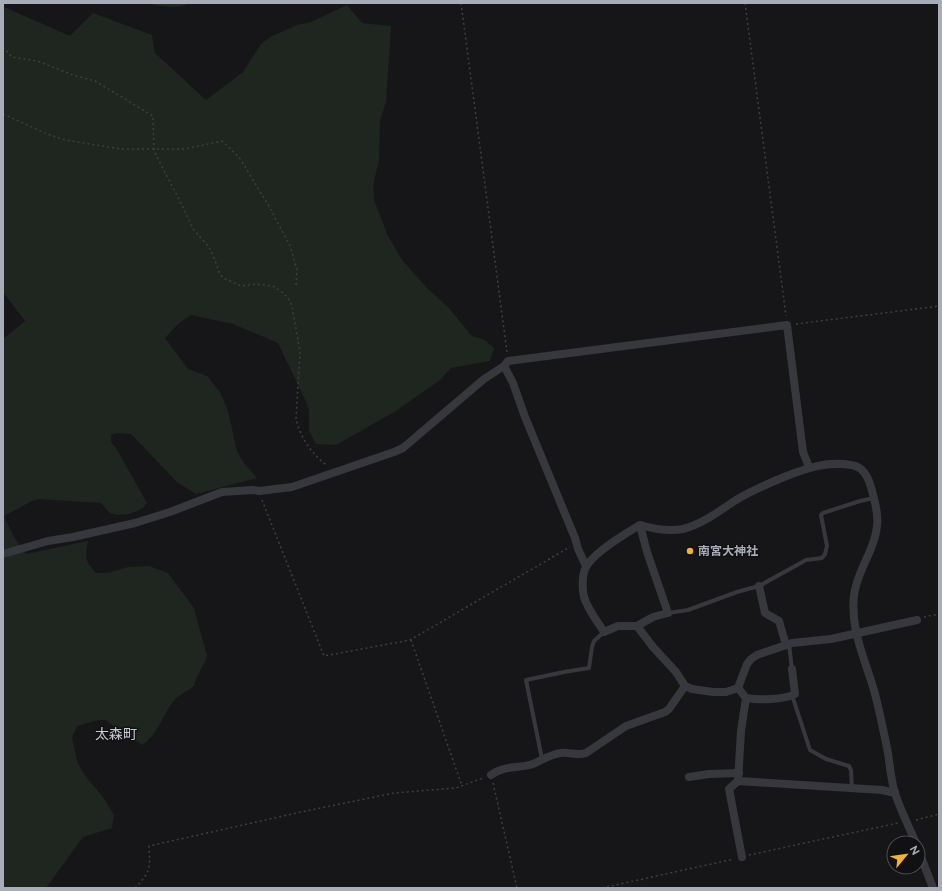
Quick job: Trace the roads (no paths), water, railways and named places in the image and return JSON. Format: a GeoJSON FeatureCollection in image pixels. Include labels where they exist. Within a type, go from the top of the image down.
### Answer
{"type":"FeatureCollection","features":[{"type":"Feature","properties":{"kind":"street"},"geometry":{"type":"LineString","coordinates":[[3,554],[48,541],[135,523],[170,512],[222,492],[259,491],[292,487],[403,448],[484,379],[506,364],[787,325],[803,452],[809,467]]}},
{"type":"Feature","properties":{"kind":"street"},"geometry":{"type":"LineString","coordinates":[[506,364],[586,566]]}},
{"type":"Feature","properties":{"kind":"street"},"geometry":{"type":"LineString","coordinates":[[640,525],[647,552],[668,613],[637,626],[618,626],[604,632],[584,597],[583,578],[586,566],[610,544],[640,525],[658,530],[670,531],[692,526],[767,483],[809,467],[837,463],[856,466],[864,472],[878,512],[877,531],[871,551],[862,569],[854,596],[855,633],[878,707],[894,793],[913,835]]}},
{"type":"Feature","properties":{"kind":"street"},"geometry":{"type":"LineString","coordinates":[[759,586],[765,613],[779,621],[788,645]]}},
{"type":"Feature","properties":{"kind":"street"},"geometry":{"type":"LineString","coordinates":[[738,688],[744,670],[750,659],[788,645],[832,638],[917,620]]}},
{"type":"Feature","properties":{"kind":"street"},"geometry":{"type":"LineString","coordinates":[[637,626],[653,647],[676,672],[685,686],[692,689],[713,692],[726,692],[738,688]]}},
{"type":"Feature","properties":{"kind":"street"},"geometry":{"type":"LineString","coordinates":[[738,688],[746,698],[753,699],[768,699],[795,694],[792,669]]}},
{"type":"Feature","properties":{"kind":"street"},"geometry":{"type":"LineString","coordinates":[[491,775],[502,768],[532,764],[554,754],[562,753],[581,755],[626,726],[660,715],[669,709],[685,686]]}},
{"type":"Feature","properties":{"kind":"street"},"geometry":{"type":"LineString","coordinates":[[742,857],[729,789],[738,777],[741,731],[746,698]]}},
{"type":"Feature","properties":{"kind":"street"},"geometry":{"type":"LineString","coordinates":[[689,777],[709,774],[852,789],[882,790],[894,793]]}},
{"type":"Feature","properties":{"kind":"street"},"geometry":{"type":"LineString","coordinates":[[926,870],[933,888]]}},
{"type":"Feature","properties":{"kind":"lane"},"geometry":{"type":"LineString","coordinates":[[668,613],[688,610],[737,592],[759,586],[806,560],[824,557],[827,546],[821,515],[823,513],[860,501],[874,498]]}},
{"type":"Feature","properties":{"kind":"lane"},"geometry":{"type":"LineString","coordinates":[[542,759],[526,680],[590,668],[594,641],[604,632]]}},
{"type":"Feature","properties":{"kind":"lane"},"geometry":{"type":"LineString","coordinates":[[788,645],[792,669]]}},
{"type":"Feature","properties":{"kind":"lane"},"geometry":{"type":"LineString","coordinates":[[792,695],[810,750],[826,759],[849,766],[851,770],[852,789]]}},
{"type":"Feature","properties":{"kind":"place","name":"南宮大神社"},"geometry":{"type":"Point","coordinates":[690,551]}},
{"type":"Feature","properties":{"kind":"district","name":"太森町"},"geometry":{"type":"Point","coordinates":[116,734]}}]}
